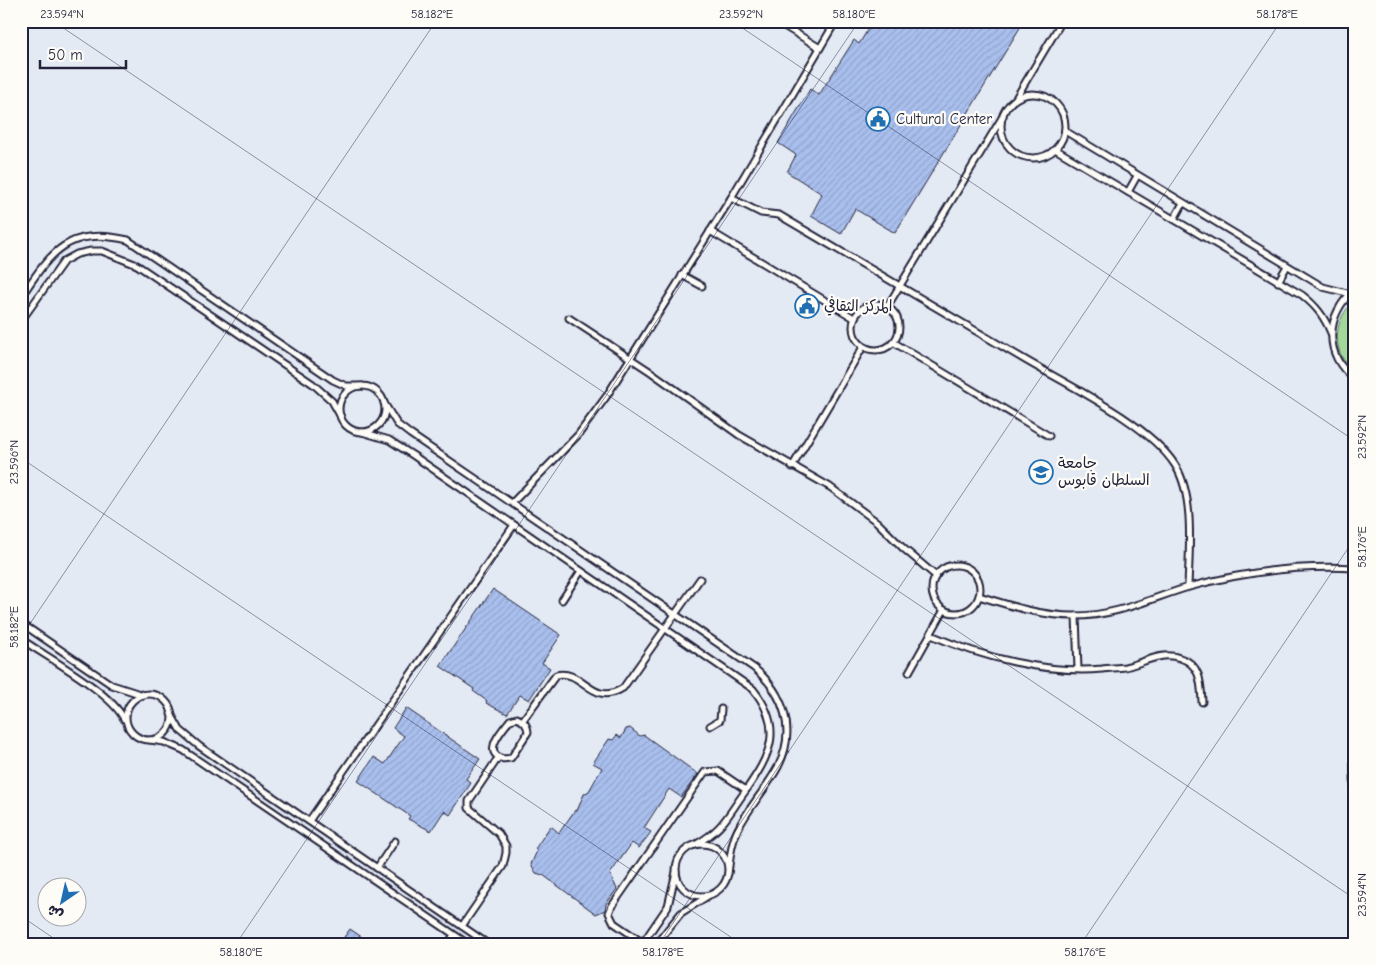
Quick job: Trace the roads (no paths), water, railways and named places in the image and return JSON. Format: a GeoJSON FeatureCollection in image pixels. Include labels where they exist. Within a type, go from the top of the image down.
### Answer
{"type":"FeatureCollection","features":[{"type":"Feature","properties":{"kind":"lane"},"geometry":{"type":"LineString","coordinates":[[776,21],[820,48]]}},
{"type":"Feature","properties":{"kind":"lane"},"geometry":{"type":"LineString","coordinates":[[512,503],[578,435],[630,360],[731,198],[836,21]]}},
{"type":"Feature","properties":{"kind":"lane"},"geometry":{"type":"LineString","coordinates":[[887,307],[898,286],[1003,116],[1016,99],[1062,21]]}},
{"type":"Feature","properties":{"kind":"lane"},"geometry":{"type":"LineString","coordinates":[[1003,116],[1004,137],[1009,146],[1018,153],[1028,157],[1039,157],[1055,149],[1065,131],[1062,110],[1050,99],[1036,94],[1016,99]]}},
{"type":"Feature","properties":{"kind":"lane"},"geometry":{"type":"LineString","coordinates":[[1065,131],[1323,287],[1353,292]]}},
{"type":"Feature","properties":{"kind":"lane"},"geometry":{"type":"LineString","coordinates":[[1055,149],[1315,305],[1325,318],[1331,333],[1333,350],[1341,366],[1354,380]]}},
{"type":"Feature","properties":{"kind":"lane"},"geometry":{"type":"LineString","coordinates":[[1128,192],[1137,176]]}},
{"type":"Feature","properties":{"kind":"lane"},"geometry":{"type":"LineString","coordinates":[[731,198],[760,213],[779,216],[1134,425],[1159,444],[1176,466],[1184,488],[1188,516],[1188,588]]}},
{"type":"Feature","properties":{"kind":"lane"},"geometry":{"type":"LineString","coordinates":[[1174,219],[1183,203]]}},
{"type":"Feature","properties":{"kind":"lane"},"geometry":{"type":"LineString","coordinates":[[710,231],[854,318]]}},
{"type":"Feature","properties":{"kind":"lane"},"geometry":{"type":"LineString","coordinates":[[21,297],[44,264],[56,251],[69,242],[87,236],[108,235],[128,240],[333,380],[346,386],[362,386],[376,390],[390,415],[404,429],[767,679],[776,692],[786,717],[787,732],[783,756],[738,829],[728,874],[720,888],[681,913],[656,944]]}},
{"type":"Feature","properties":{"kind":"lane"},"geometry":{"type":"LineString","coordinates":[[21,320],[64,261],[78,254],[102,251],[120,257],[145,270],[313,384],[332,401],[350,428],[389,440],[664,629],[736,675],[753,689],[762,701],[768,715],[771,743],[762,768],[723,826],[680,855],[668,906],[644,943],[614,923],[609,913],[612,906],[705,772],[718,771],[746,790]]}},
{"type":"Feature","properties":{"kind":"lane"},"geometry":{"type":"LineString","coordinates":[[1278,282],[1287,266]]}},
{"type":"Feature","properties":{"kind":"lane"},"geometry":{"type":"LineString","coordinates":[[682,275],[702,286]]}},
{"type":"Feature","properties":{"kind":"lane"},"geometry":{"type":"LineString","coordinates":[[1331,333],[1334,318],[1340,305],[1353,292]]}},
{"type":"Feature","properties":{"kind":"lane"},"geometry":{"type":"LineString","coordinates":[[878,304],[887,307],[893,312],[899,327],[893,342],[888,347],[876,350],[863,347],[853,334],[854,318],[860,310],[868,305],[878,304]]}},
{"type":"Feature","properties":{"kind":"lane"},"geometry":{"type":"LineString","coordinates":[[569,318],[739,435],[830,487],[870,517],[936,576]]}},
{"type":"Feature","properties":{"kind":"lane"},"geometry":{"type":"LineString","coordinates":[[893,342],[1049,436]]}},
{"type":"Feature","properties":{"kind":"lane"},"geometry":{"type":"LineString","coordinates":[[792,466],[863,347]]}},
{"type":"Feature","properties":{"kind":"lane"},"geometry":{"type":"LineString","coordinates":[[341,417],[339,410],[343,396],[348,391],[362,386]]}},
{"type":"Feature","properties":{"kind":"lane"},"geometry":{"type":"LineString","coordinates":[[362,432],[372,430],[379,425],[385,411],[384,403]]}},
{"type":"Feature","properties":{"kind":"lane"},"geometry":{"type":"LineString","coordinates":[[309,821],[514,525]]}},
{"type":"Feature","properties":{"kind":"lane"},"geometry":{"type":"LineString","coordinates":[[950,566],[966,568],[978,579],[979,596],[975,604],[961,613],[944,610],[934,599],[933,583],[936,576],[950,566]]}},
{"type":"Feature","properties":{"kind":"lane"},"geometry":{"type":"LineString","coordinates":[[979,596],[1026,611],[1076,616],[1129,609],[1188,588],[1263,572],[1316,566],[1355,568]]}},
{"type":"Feature","properties":{"kind":"lane"},"geometry":{"type":"LineString","coordinates":[[562,600],[581,571]]}},
{"type":"Feature","properties":{"kind":"lane"},"geometry":{"type":"LineString","coordinates":[[523,720],[556,675],[568,674],[601,694],[614,694],[623,688],[700,579]]}},
{"type":"Feature","properties":{"kind":"lane"},"geometry":{"type":"LineString","coordinates":[[909,672],[944,610]]}},
{"type":"Feature","properties":{"kind":"lane"},"geometry":{"type":"LineString","coordinates":[[1076,616],[1078,669]]}},
{"type":"Feature","properties":{"kind":"lane"},"geometry":{"type":"LineString","coordinates":[[21,623],[112,685],[143,695],[158,696],[164,701],[180,730],[187,737],[488,944]]}},
{"type":"Feature","properties":{"kind":"lane"},"geometry":{"type":"LineString","coordinates":[[931,635],[964,650],[1016,662],[1078,669],[1126,666],[1163,655],[1181,658],[1190,663],[1198,673],[1202,702]]}},
{"type":"Feature","properties":{"kind":"lane"},"geometry":{"type":"LineString","coordinates":[[21,639],[108,698],[121,711],[127,724],[136,736],[164,742],[183,750],[468,944]]}},
{"type":"Feature","properties":{"kind":"lane"},"geometry":{"type":"LineString","coordinates":[[1355,644],[1353,732],[1355,813]]}},
{"type":"Feature","properties":{"kind":"lane"},"geometry":{"type":"LineString","coordinates":[[127,724],[126,716],[131,703],[143,695]]}},
{"type":"Feature","properties":{"kind":"lane"},"geometry":{"type":"LineString","coordinates":[[710,726],[720,720],[721,709]]}},
{"type":"Feature","properties":{"kind":"lane"},"geometry":{"type":"LineString","coordinates":[[150,740],[157,738],[169,729],[171,714]]}},
{"type":"Feature","properties":{"kind":"lane"},"geometry":{"type":"LineString","coordinates":[[510,720],[523,720],[528,732],[516,751],[511,758],[505,760],[498,758],[494,752],[493,745],[510,720]]}},
{"type":"Feature","properties":{"kind":"lane"},"geometry":{"type":"LineString","coordinates":[[462,926],[502,866],[506,853],[506,846],[499,834],[468,808],[469,801],[498,758]]}},
{"type":"Feature","properties":{"kind":"lane"},"geometry":{"type":"LineString","coordinates":[[377,868],[395,841]]}},
{"type":"Feature","properties":{"kind":"lane"},"geometry":{"type":"LineString","coordinates":[[695,845],[712,846],[720,851],[725,858],[728,874]]}},
{"type":"Feature","properties":{"kind":"lane"},"geometry":{"type":"LineString","coordinates":[[676,872],[678,881],[690,893],[706,895],[714,893]]}},
{"type":"Feature","properties":{"kind":"lane"},"geometry":{"type":"LineString","coordinates":[[448,944],[454,934]]}},
{"type":"Feature","properties":{"kind":"place","name":"Cultural Center"},"geometry":{"type":"Point","coordinates":[878,119]}},
{"type":"Feature","properties":{"kind":"place","name":"المركز الثقافي"},"geometry":{"type":"Point","coordinates":[807,306]}},
{"type":"Feature","properties":{"kind":"place","name":"جامعة السلطان قابوس"},"geometry":{"type":"Point","coordinates":[1041,472]}}]}
